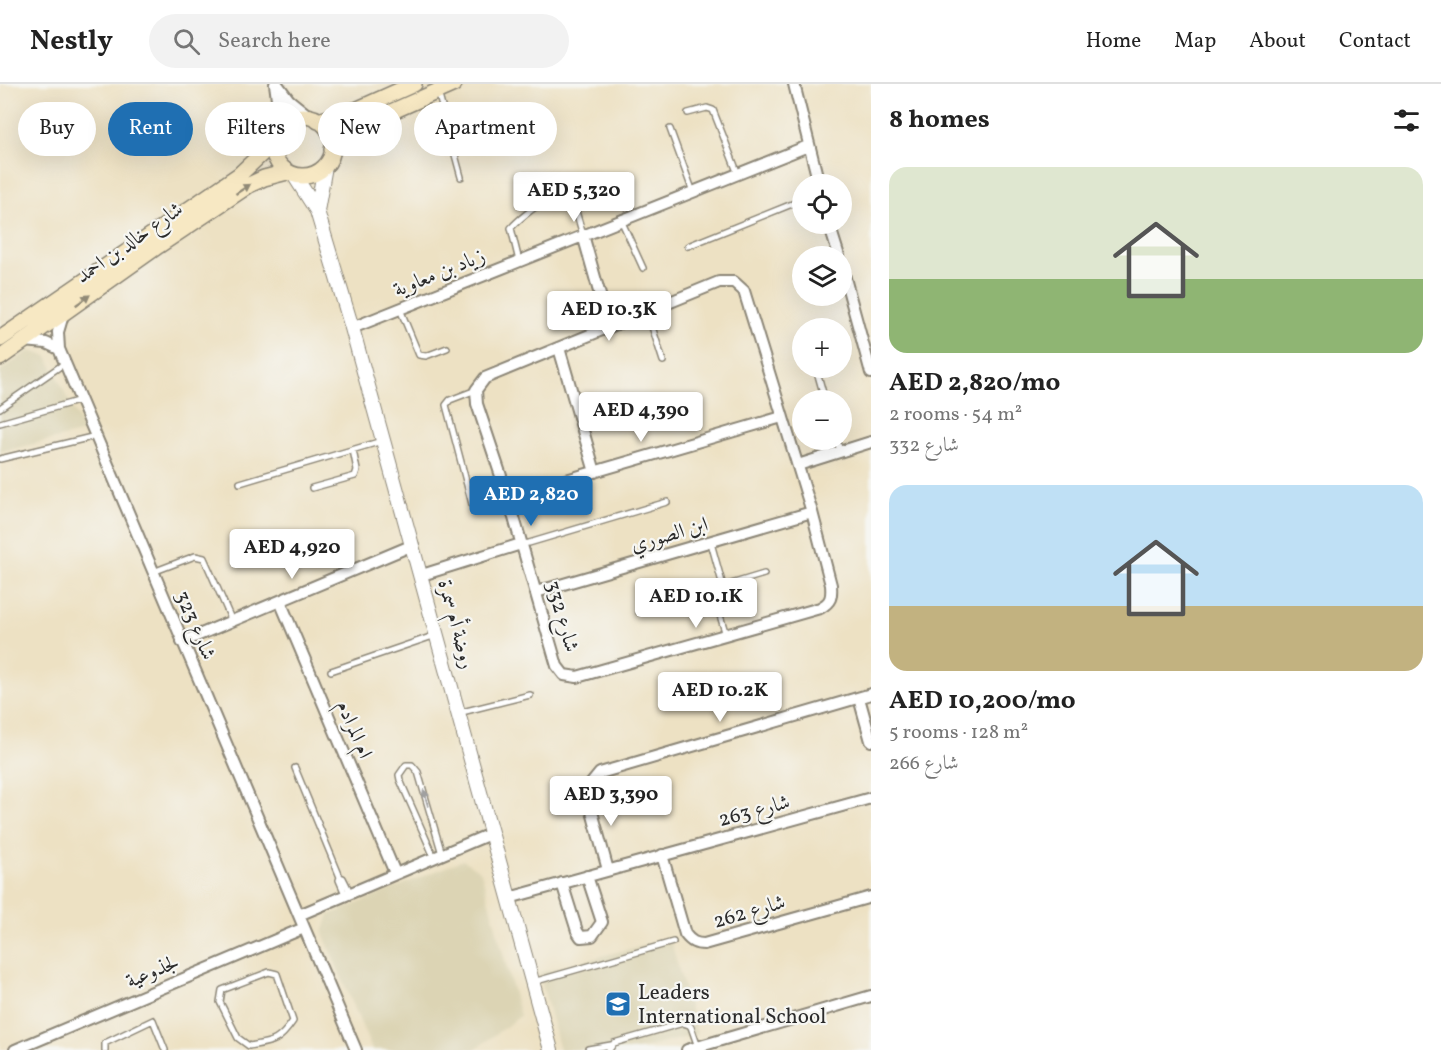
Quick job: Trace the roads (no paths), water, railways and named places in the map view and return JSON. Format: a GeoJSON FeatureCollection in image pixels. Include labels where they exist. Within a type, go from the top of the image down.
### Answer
{"type":"FeatureCollection","features":[{"type":"Feature","properties":{"kind":"main road"},"geometry":{"type":"LineString","coordinates":[[306,117],[314,119],[358,109],[414,84]]}},
{"type":"Feature","properties":{"kind":"main road"},"geometry":{"type":"LineString","coordinates":[[402,106],[454,84]]}},
{"type":"Feature","properties":{"kind":"main road"},"geometry":{"type":"LineString","coordinates":[[314,119],[318,122]]}},
{"type":"Feature","properties":{"kind":"main road","name":"شارع خالد بن احمد"},"geometry":{"type":"LineString","coordinates":[[0,339],[239,175],[257,156]]}},
{"type":"Feature","properties":{"kind":"main road"},"geometry":{"type":"LineString","coordinates":[[276,156],[291,173],[311,175],[325,166],[330,156]]}},
{"type":"Feature","properties":{"kind":"main road","name":"شارع خالد بن احمد"},"geometry":{"type":"LineString","coordinates":[[0,358],[158,246],[249,185],[264,178],[291,173]]}},
{"type":"Feature","properties":{"kind":"street"},"geometry":{"type":"LineString","coordinates":[[276,84],[289,100],[314,119]]}},
{"type":"Feature","properties":{"kind":"street"},"geometry":{"type":"LineString","coordinates":[[276,84],[278,102]]}},
{"type":"Feature","properties":{"kind":"street"},"geometry":{"type":"LineString","coordinates":[[794,84],[816,174]]}},
{"type":"Feature","properties":{"kind":"street","name":"زياد بن معاوية"},"geometry":{"type":"LineString","coordinates":[[352,328],[808,146]]}},
{"type":"Feature","properties":{"kind":"street","name":"روضة أم سمرة"},"geometry":{"type":"LineString","coordinates":[[317,211],[325,166]]}},
{"type":"Feature","properties":{"kind":"street","name":"روضة أم سمرة"},"geometry":{"type":"LineString","coordinates":[[291,173],[317,211],[352,328],[422,575],[490,834],[551,1050]]}},
{"type":"Feature","properties":{"kind":"street"},"geometry":{"type":"LineString","coordinates":[[583,235],[609,327]]}},
{"type":"Feature","properties":{"kind":"street","name":"شارع 332"},"geometry":{"type":"LineString","coordinates":[[719,282],[734,282],[740,285],[744,291],[812,512],[831,585],[832,596],[828,604],[726,635],[572,677],[564,675],[557,666],[508,497],[477,404],[476,390],[485,378],[609,327],[719,282]]}},
{"type":"Feature","properties":{"kind":"street"},"geometry":{"type":"LineString","coordinates":[[852,304],[871,373]]}},
{"type":"Feature","properties":{"kind":"street","name":"شارع 323"},"geometry":{"type":"LineString","coordinates":[[63,315],[58,332],[59,349],[356,1050]]}},
{"type":"Feature","properties":{"kind":"street"},"geometry":{"type":"LineString","coordinates":[[24,341],[46,343],[59,349]]}},
{"type":"Feature","properties":{"kind":"street"},"geometry":{"type":"LineString","coordinates":[[559,348],[595,472]]}},
{"type":"Feature","properties":{"kind":"street"},"geometry":{"type":"LineString","coordinates":[[508,497],[782,417]]}},
{"type":"Feature","properties":{"kind":"street"},"geometry":{"type":"LineString","coordinates":[[798,465],[871,442]]}},
{"type":"Feature","properties":{"kind":"street","name":"ابن الصوري"},"geometry":{"type":"LineString","coordinates":[[536,592],[812,512]]}},
{"type":"Feature","properties":{"kind":"street"},"geometry":{"type":"LineString","coordinates":[[422,575],[521,544]]}},
{"type":"Feature","properties":{"kind":"street"},"geometry":{"type":"LineString","coordinates":[[182,642],[413,545]]}},
{"type":"Feature","properties":{"kind":"street","name":"ام المرادم"},"geometry":{"type":"LineString","coordinates":[[280,601],[395,873]]}},
{"type":"Feature","properties":{"kind":"street"},"geometry":{"type":"LineString","coordinates":[[608,870],[588,797],[591,784],[600,773],[871,694]]}},
{"type":"Feature","properties":{"kind":"street"},"geometry":{"type":"LineString","coordinates":[[859,698],[871,741]]}},
{"type":"Feature","properties":{"kind":"street","name":"شارع 263"},"geometry":{"type":"LineString","coordinates":[[509,898],[871,798]]}},
{"type":"Feature","properties":{"kind":"street"},"geometry":{"type":"LineString","coordinates":[[299,915],[490,834]]}},
{"type":"Feature","properties":{"kind":"street","name":"شارع 262"},"geometry":{"type":"LineString","coordinates":[[662,855],[685,934],[698,944],[871,897]]}},
{"type":"Feature","properties":{"kind":"street"},"geometry":{"type":"LineString","coordinates":[[562,883],[577,931],[581,937],[592,936],[602,922],[587,876]]}},
{"type":"Feature","properties":{"kind":"street","name":"لجذوعية"},"geometry":{"type":"LineString","coordinates":[[15,1050],[304,928]]}},
{"type":"Feature","properties":{"kind":"street"},"geometry":{"type":"LineString","coordinates":[[693,1048],[871,996]]}},
{"type":"Feature","properties":{"kind":"lane"},"geometry":{"type":"LineString","coordinates":[[438,90],[461,177]]}},
{"type":"Feature","properties":{"kind":"lane"},"geometry":{"type":"LineString","coordinates":[[688,113],[707,108],[713,110],[738,174]]}},
{"type":"Feature","properties":{"kind":"lane"},"geometry":{"type":"LineString","coordinates":[[670,129],[693,192]]}},
{"type":"Feature","properties":{"kind":"lane"},"geometry":{"type":"LineString","coordinates":[[519,261],[511,228],[535,206],[542,203],[538,191],[567,181],[583,235]]}},
{"type":"Feature","properties":{"kind":"lane"},"geometry":{"type":"LineString","coordinates":[[688,246],[792,204]]}},
{"type":"Feature","properties":{"kind":"lane"},"geometry":{"type":"LineString","coordinates":[[621,220],[643,268]]}},
{"type":"Feature","properties":{"kind":"lane"},"geometry":{"type":"LineString","coordinates":[[400,308],[419,355],[426,356],[447,348]]}},
{"type":"Feature","properties":{"kind":"lane"},"geometry":{"type":"LineString","coordinates":[[647,311],[663,361]]}},
{"type":"Feature","properties":{"kind":"lane"},"geometry":{"type":"LineString","coordinates":[[0,408],[65,363]]}},
{"type":"Feature","properties":{"kind":"lane"},"geometry":{"type":"LineString","coordinates":[[471,504],[446,405],[450,400],[476,390]]}},
{"type":"Feature","properties":{"kind":"lane"},"geometry":{"type":"LineString","coordinates":[[0,423],[81,400]]}},
{"type":"Feature","properties":{"kind":"lane"},"geometry":{"type":"LineString","coordinates":[[0,459],[96,436]]}},
{"type":"Feature","properties":{"kind":"lane"},"geometry":{"type":"LineString","coordinates":[[240,483],[384,441]]}},
{"type":"Feature","properties":{"kind":"lane"},"geometry":{"type":"LineString","coordinates":[[312,488],[355,476],[357,470],[353,450]]}},
{"type":"Feature","properties":{"kind":"lane"},"geometry":{"type":"LineString","coordinates":[[521,544],[667,502]]}},
{"type":"Feature","properties":{"kind":"lane"},"geometry":{"type":"LineString","coordinates":[[711,543],[723,586]]}},
{"type":"Feature","properties":{"kind":"lane"},"geometry":{"type":"LineString","coordinates":[[153,572],[195,556],[204,558],[232,621]]}},
{"type":"Feature","properties":{"kind":"lane"},"geometry":{"type":"LineString","coordinates":[[639,612],[764,574]]}},
{"type":"Feature","properties":{"kind":"lane"},"geometry":{"type":"LineString","coordinates":[[712,589],[726,635]]}},
{"type":"Feature","properties":{"kind":"lane"},"geometry":{"type":"LineString","coordinates":[[331,671],[438,635]]}},
{"type":"Feature","properties":{"kind":"lane"},"geometry":{"type":"LineString","coordinates":[[458,713],[530,695]]}},
{"type":"Feature","properties":{"kind":"lane"},"geometry":{"type":"LineString","coordinates":[[406,765],[412,765],[418,772],[438,856],[400,780],[399,775],[406,765]]}},
{"type":"Feature","properties":{"kind":"lane"},"geometry":{"type":"LineString","coordinates":[[295,768],[340,877],[339,880],[348,893]]}},
{"type":"Feature","properties":{"kind":"lane"},"geometry":{"type":"LineString","coordinates":[[533,982],[673,942]]}},
{"type":"Feature","properties":{"kind":"lane"},"geometry":{"type":"LineString","coordinates":[[269,972],[277,974],[293,1021],[273,1042],[249,1046],[238,1038],[220,1002],[222,990],[269,972]]}},
{"type":"Feature","properties":{"kind":"lane"},"geometry":{"type":"LineString","coordinates":[[105,1050],[105,1043],[153,1020],[165,1050]]}},
{"type":"Feature","properties":{"kind":"lane"},"geometry":{"type":"LineString","coordinates":[[588,1049],[610,1047],[686,1023],[691,1028],[693,1048]]}},
{"type":"Feature","properties":{"kind":"lane"},"geometry":{"type":"LineString","coordinates":[[273,1042],[277,1050]]}},
{"type":"Feature","properties":{"kind":"place","name":"Leaders International School"},"geometry":{"type":"Point","coordinates":[618,1004]}}]}
